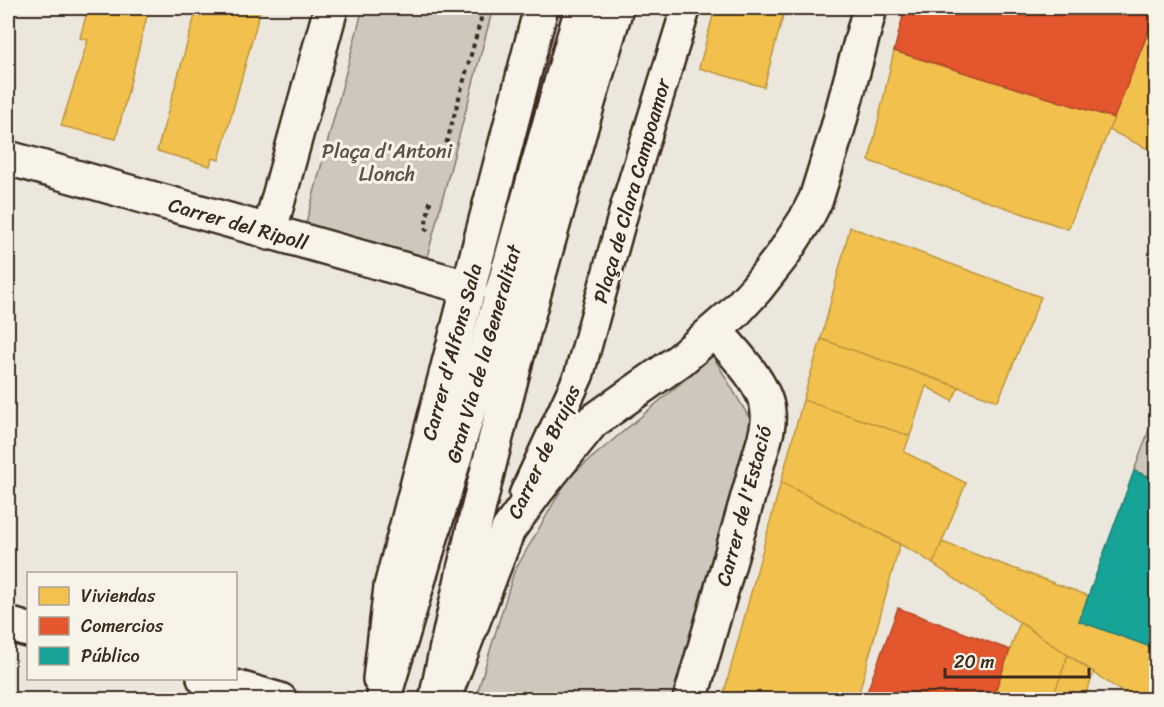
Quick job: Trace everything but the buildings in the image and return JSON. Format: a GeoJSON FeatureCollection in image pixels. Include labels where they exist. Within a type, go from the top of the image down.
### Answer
{"type":"FeatureCollection","features":[{"type":"Feature","properties":{"kind":"street"},"geometry":{"type":"LineString","coordinates":[[268,232],[331,8]]}},
{"type":"Feature","properties":{"kind":"street","name":"Carrer d'Alfons Sala"},"geometry":{"type":"LineString","coordinates":[[377,699],[391,587],[541,8]]}},
{"type":"Feature","properties":{"kind":"street","name":"Gran Via de la Generalitat"},"geometry":{"type":"LineString","coordinates":[[383,699],[478,379],[582,8]]}},
{"type":"Feature","properties":{"kind":"street","name":"Gran Via de la Generalitat"},"geometry":{"type":"LineString","coordinates":[[436,699],[457,599],[525,323],[616,8]]}},
{"type":"Feature","properties":{"kind":"street"},"geometry":{"type":"LineString","coordinates":[[715,331],[756,290],[776,264],[811,209],[837,131],[870,8]]}},
{"type":"Feature","properties":{"kind":"street","name":"Carrer del Ripoll"},"geometry":{"type":"LineString","coordinates":[[8,159],[470,288]]}},
{"type":"Feature","properties":{"kind":"street","name":"Carrer de Brujas"},"geometry":{"type":"LineString","coordinates":[[443,699],[508,530],[591,422],[680,360],[715,331]]}},
{"type":"Feature","properties":{"kind":"street","name":"Carrer de l'Estació"},"geometry":{"type":"LineString","coordinates":[[690,699],[767,428],[768,412],[762,395],[748,369],[715,331]]}},
{"type":"Feature","properties":{"kind":"street"},"geometry":{"type":"LineString","coordinates":[[8,624],[27,630]]}},
{"type":"Feature","properties":{"kind":"street"},"geometry":{"type":"LineString","coordinates":[[211,680],[280,699]]}},
{"type":"Feature","properties":{"kind":"lane","name":"Plaça de Clara Campoamor"},"geometry":{"type":"LineString","coordinates":[[579,375],[626,204],[686,8]]}},
{"type":"Feature","properties":{"kind":"lane","name":"Carrer de Brujas"},"geometry":{"type":"LineString","coordinates":[[508,530],[579,375]]}},
{"type":"Feature","properties":{"kind":"path"},"geometry":{"type":"LineString","coordinates":[[444,152],[484,8]]}},
{"type":"Feature","properties":{"kind":"path"},"geometry":{"type":"LineString","coordinates":[[425,228],[431,197]]}},
{"type":"Feature","properties":{"kind":"green space","name":"Plaça d'Antoni Llonch"},"geometry":{"type":"Polygon","coordinates":[[[363,8],[493,8],[426,261],[305,227],[363,8]]]}},
{"type":"Feature","properties":{"kind":"green space"},"geometry":{"type":"Polygon","coordinates":[[[713,356],[753,424],[674,699],[475,700],[514,572],[568,478],[713,356]]]}},
{"type":"Feature","properties":{"kind":"green space"},"geometry":{"type":"Polygon","coordinates":[[[1154,416],[1156,417],[1156,479],[1134,471],[1154,416]]]}}]}
